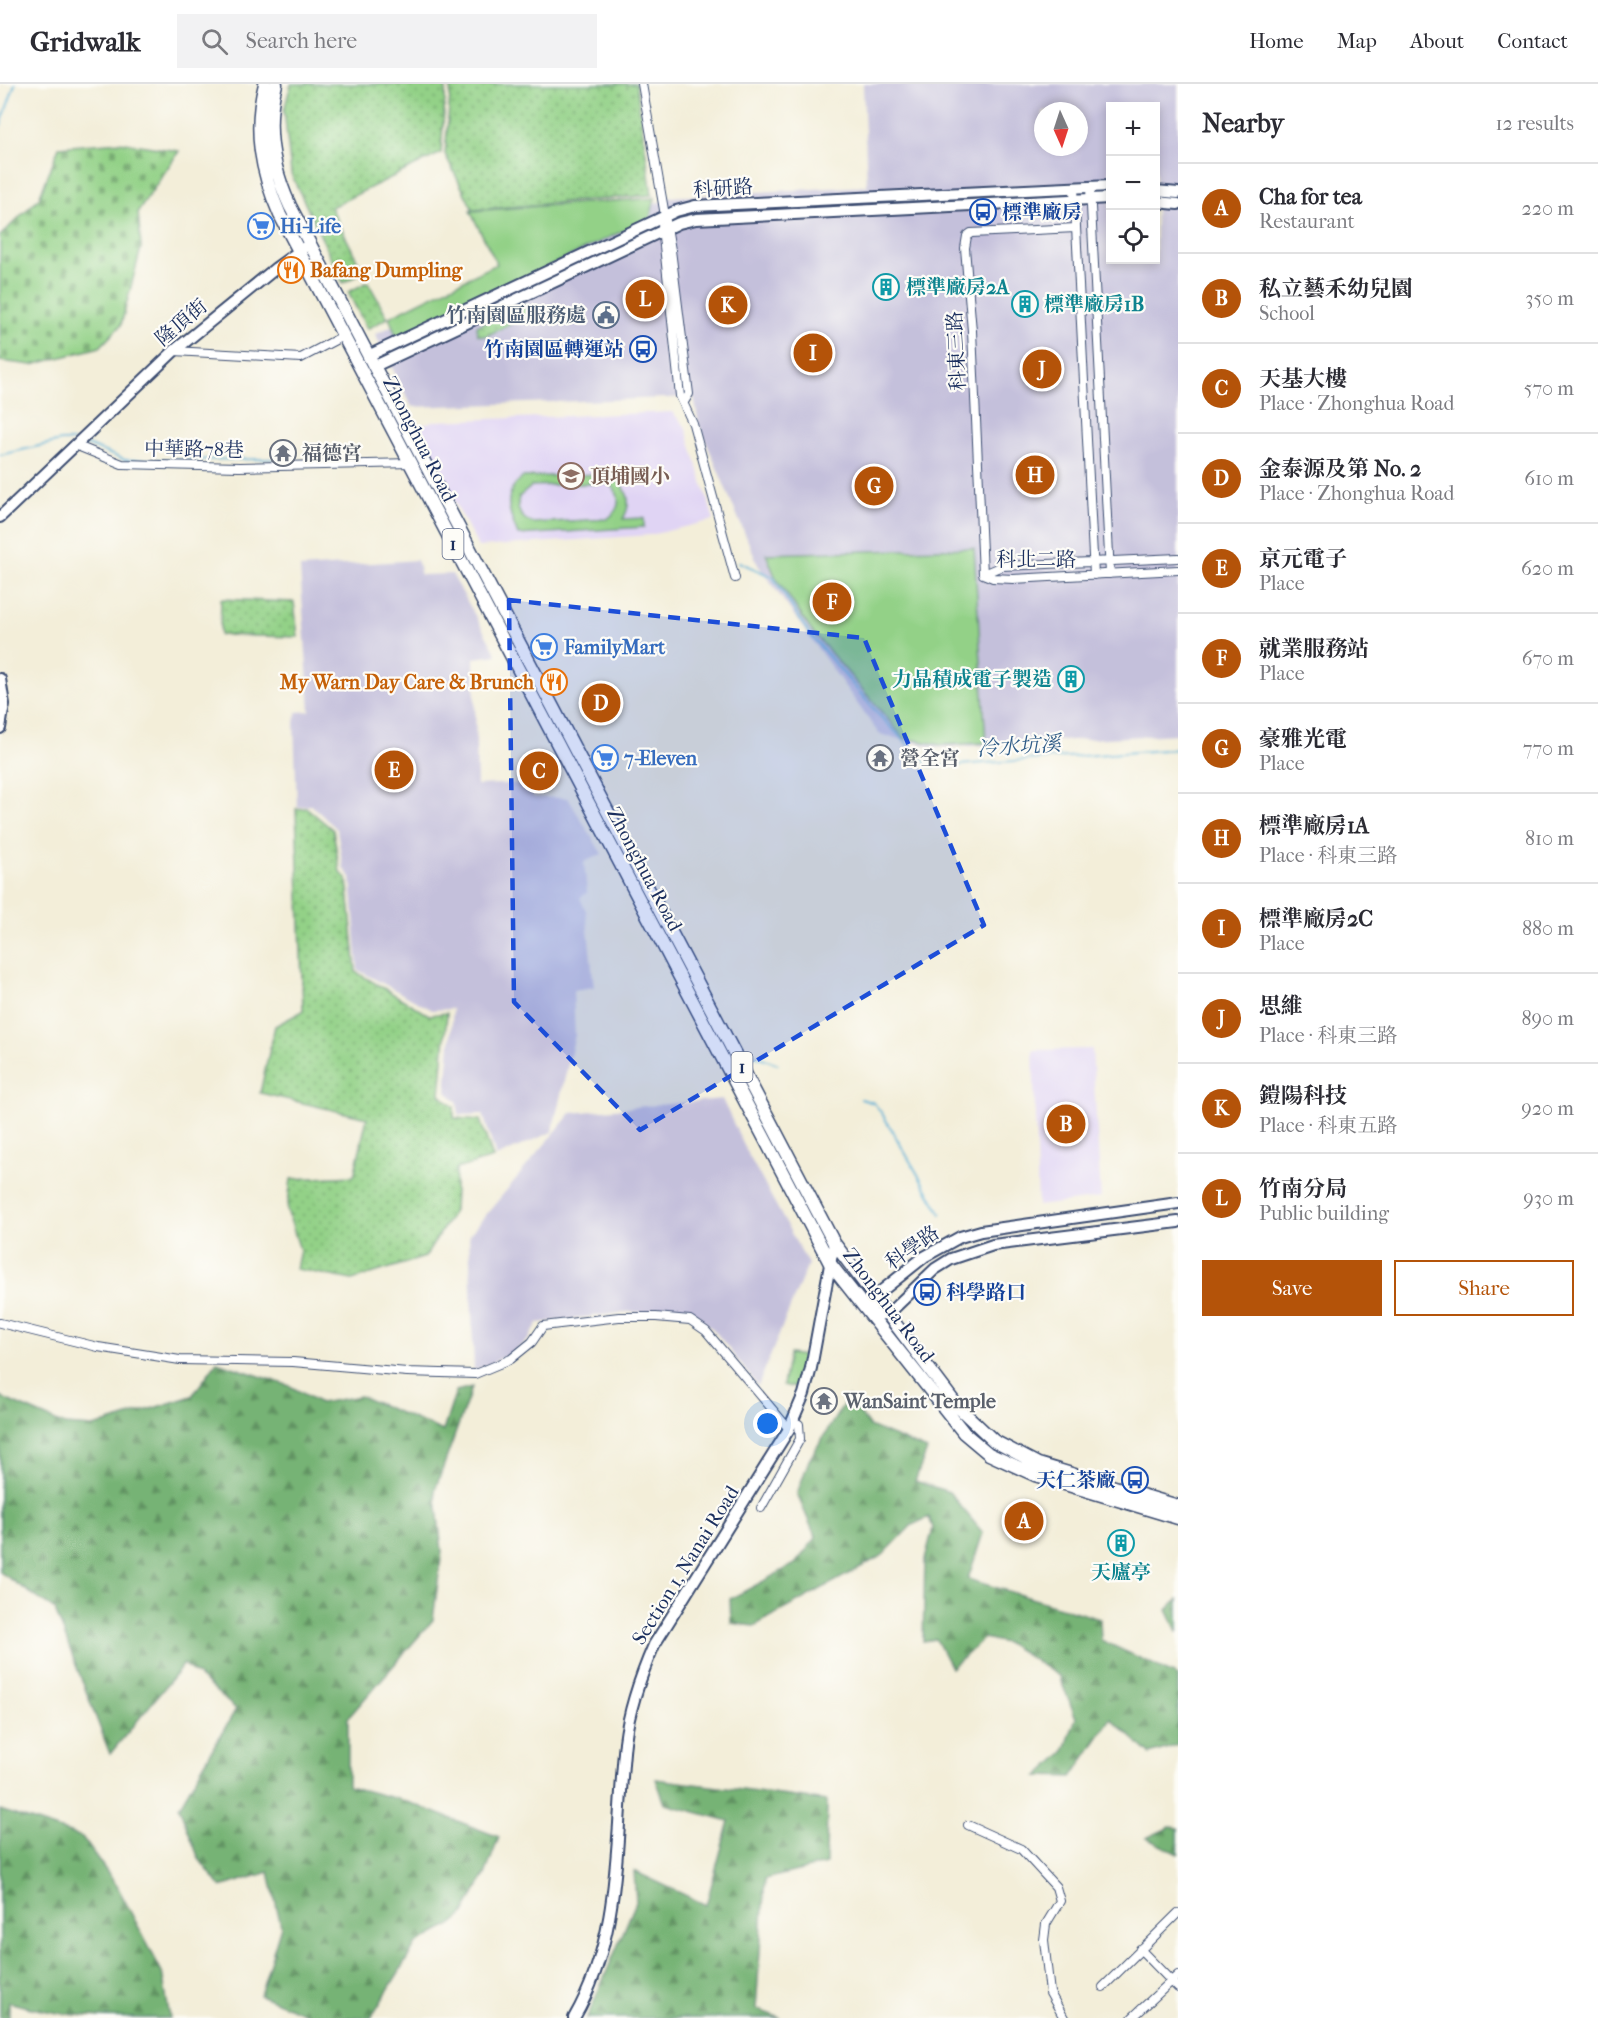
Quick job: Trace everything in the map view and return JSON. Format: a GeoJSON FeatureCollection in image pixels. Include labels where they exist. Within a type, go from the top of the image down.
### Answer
{"type":"FeatureCollection","features":[{"type":"Feature","properties":{"kind":"main road","name":"Zhonghua Road"},"geometry":{"type":"LineString","coordinates":[[265,84],[259,134],[263,168],[280,215],[343,336],[416,460],[764,1123],[831,1264],[964,1433],[989,1454],[1035,1475],[1178,1518]]}},
{"type":"Feature","properties":{"kind":"main road","name":"Zhonghua Road"},"geometry":{"type":"LineString","coordinates":[[276,84],[271,124],[273,162],[310,245],[373,361],[416,460]]}},
{"type":"Feature","properties":{"kind":"main road","name":"Zhonghua Road"},"geometry":{"type":"LineString","coordinates":[[764,1123],[834,1243],[958,1407],[994,1441],[1038,1464],[1178,1506]]}},
{"type":"Feature","properties":{"kind":"street"},"geometry":{"type":"LineString","coordinates":[[642,84],[665,216],[664,230],[680,396],[684,402],[735,578]]}},
{"type":"Feature","properties":{"kind":"street","name":"科研路"},"geometry":{"type":"LineString","coordinates":[[373,361],[664,230],[696,219],[1090,193],[1106,187]]}},
{"type":"Feature","properties":{"kind":"street"},"geometry":{"type":"LineString","coordinates":[[1160,191],[1178,193]]}},
{"type":"Feature","properties":{"kind":"street"},"geometry":{"type":"LineString","coordinates":[[1090,193],[1110,574]]}},
{"type":"Feature","properties":{"kind":"street","name":"科研路"},"geometry":{"type":"LineString","coordinates":[[1090,193],[1106,197]]}},
{"type":"Feature","properties":{"kind":"street"},"geometry":{"type":"LineString","coordinates":[[1074,194],[1094,575]]}},
{"type":"Feature","properties":{"kind":"street","name":"科研路"},"geometry":{"type":"LineString","coordinates":[[373,361],[665,216],[695,206],[1074,194]]}},
{"type":"Feature","properties":{"kind":"street"},"geometry":{"type":"LineString","coordinates":[[1160,202],[1178,204]]}},
{"type":"Feature","properties":{"kind":"street","name":"科東三路"},"geometry":{"type":"LineString","coordinates":[[983,574],[972,331],[965,248],[967,236],[1076,228]]}},
{"type":"Feature","properties":{"kind":"street","name":"隆頂街"},"geometry":{"type":"LineString","coordinates":[[0,516],[174,351],[298,251],[310,245]]}},
{"type":"Feature","properties":{"kind":"street"},"geometry":{"type":"LineString","coordinates":[[174,351],[302,358],[343,336]]}},
{"type":"Feature","properties":{"kind":"street","name":"中華路78巷"},"geometry":{"type":"LineString","coordinates":[[79,441],[122,464],[238,467],[416,460]]}},
{"type":"Feature","properties":{"kind":"street","name":"科北二路"},"geometry":{"type":"LineString","coordinates":[[983,574],[1002,566],[1178,558]]}},
{"type":"Feature","properties":{"kind":"street","name":"科北二路"},"geometry":{"type":"LineString","coordinates":[[983,574],[1003,579],[1178,570]]}},
{"type":"Feature","properties":{"kind":"street"},"geometry":{"type":"LineString","coordinates":[[0,678],[4,704],[0,728]]}},
{"type":"Feature","properties":{"kind":"street","name":"科學路"},"geometry":{"type":"LineString","coordinates":[[874,1298],[924,1257],[960,1237],[981,1231],[1178,1203]]}},
{"type":"Feature","properties":{"kind":"street","name":"科學路"},"geometry":{"type":"LineString","coordinates":[[888,1314],[935,1269],[951,1259],[993,1245],[1178,1222]]}},
{"type":"Feature","properties":{"kind":"street","name":"Section 1, Nanai Road"},"geometry":{"type":"LineString","coordinates":[[574,2018],[597,1973],[610,1923],[626,1739],[643,1669],[664,1627],[707,1564],[791,1425],[804,1394],[811,1368],[834,1243]]}},
{"type":"Feature","properties":{"kind":"street"},"geometry":{"type":"LineString","coordinates":[[874,1298],[870,1315],[888,1314]]}},
{"type":"Feature","properties":{"kind":"street"},"geometry":{"type":"LineString","coordinates":[[0,1323],[98,1347],[180,1360],[293,1362],[407,1372],[474,1374],[511,1359],[532,1342],[543,1326],[619,1317],[690,1320],[706,1331],[791,1425],[799,1424],[800,1439],[760,1508]]}},
{"type":"Feature","properties":{"kind":"street"},"geometry":{"type":"LineString","coordinates":[[968,1825],[1021,1849],[1056,1887],[1060,1901],[1046,1924],[1044,1940],[1050,1993],[1064,2018]]}},
{"type":"Feature","properties":{"kind":"street"},"geometry":{"type":"LineString","coordinates":[[1103,1987],[1178,1913]]}},
{"type":"Feature","properties":{"kind":"street"},"geometry":{"type":"LineString","coordinates":[[1140,1949],[1175,1978],[1178,1988]]}},
{"type":"Feature","properties":{"kind":"street"},"geometry":{"type":"LineString","coordinates":[[1132,2018],[1175,1978]]}},
{"type":"Feature","properties":{"kind":"highlighted area"},"geometry":{"type":"Polygon","coordinates":[[[509,600],[864,638],[984,925],[640,1130],[514,1002],[509,600]]]}},
{"type":"Feature","properties":{"kind":"shaded area"},"geometry":{"type":"Polygon","coordinates":[[[863,84],[1178,84],[1178,734],[935,748],[879,734],[758,565],[699,425],[694,397],[412,407],[375,334],[670,197],[867,186],[863,84]]]}},
{"type":"Feature","properties":{"kind":"shaded area","name":"頂埔國小"},"geometry":{"type":"Polygon","coordinates":[[[672,412],[685,426],[714,520],[650,535],[478,547],[419,431],[423,424],[436,421],[672,412]]]}},
{"type":"Feature","properties":{"kind":"shaded area"},"geometry":{"type":"Polygon","coordinates":[[[417,560],[421,575],[452,574],[497,655],[474,658],[477,785],[526,783],[534,797],[568,798],[602,854],[584,862],[587,893],[580,898],[586,911],[594,987],[573,990],[575,1035],[552,1132],[496,1157],[483,1114],[459,1115],[457,1101],[446,1092],[453,1009],[432,1010],[358,970],[351,877],[343,868],[337,829],[311,805],[297,807],[294,722],[297,712],[310,711],[300,568],[417,560]]]}},
{"type":"Feature","properties":{"kind":"shaded area"},"geometry":{"type":"Polygon","coordinates":[[[1092,1049],[1101,1198],[1038,1206],[1033,1050],[1092,1049]]]}},
{"type":"Feature","properties":{"kind":"shaded area"},"geometry":{"type":"Polygon","coordinates":[[[722,1099],[748,1154],[808,1264],[758,1386],[714,1330],[693,1312],[627,1312],[538,1323],[528,1340],[510,1354],[474,1371],[469,1235],[571,1113],[722,1099]]]}},
{"type":"Feature","properties":{"kind":"green space"},"geometry":{"type":"Polygon","coordinates":[[[291,84],[446,84],[441,153],[331,207],[363,272],[343,283],[291,174],[284,110],[291,84]]]}},
{"type":"Feature","properties":{"kind":"green space"},"geometry":{"type":"Polygon","coordinates":[[[451,84],[636,84],[652,195],[473,210],[445,154],[451,84]]]}},
{"type":"Feature","properties":{"kind":"green space"},"geometry":{"type":"Polygon","coordinates":[[[120,142],[179,151],[138,212],[141,248],[121,325],[100,347],[32,365],[0,361],[0,236],[39,198],[59,147],[120,142]]]}},
{"type":"Feature","properties":{"kind":"green space"},"geometry":{"type":"Polygon","coordinates":[[[655,198],[650,218],[397,338],[389,317],[497,264],[470,211],[655,198]]]}},
{"type":"Feature","properties":{"kind":"green space"},"geometry":{"type":"Polygon","coordinates":[[[368,282],[388,318],[367,329],[348,292],[368,282]]]}},
{"type":"Feature","properties":{"kind":"green space"},"geometry":{"type":"Polygon","coordinates":[[[523,304],[529,307],[529,315],[486,336],[478,335],[477,326],[523,304]]]}},
{"type":"Feature","properties":{"kind":"green space"},"geometry":{"type":"Polygon","coordinates":[[[602,474],[610,477],[622,485],[628,497],[623,519],[644,518],[644,527],[518,535],[510,511],[509,497],[516,483],[523,477],[602,474]],[[607,483],[532,486],[519,497],[518,505],[524,519],[532,523],[607,519],[618,506],[618,496],[607,483]]]}},
{"type":"Feature","properties":{"kind":"green space"},"geometry":{"type":"Polygon","coordinates":[[[974,548],[986,743],[941,745],[904,738],[811,630],[775,576],[766,554],[974,548]]]}},
{"type":"Feature","properties":{"kind":"green space"},"geometry":{"type":"Polygon","coordinates":[[[221,599],[294,602],[298,637],[220,635],[221,599]]]}},
{"type":"Feature","properties":{"kind":"green space"},"geometry":{"type":"Polygon","coordinates":[[[307,808],[333,830],[340,872],[347,879],[356,972],[429,1015],[447,1013],[440,1095],[454,1107],[454,1118],[480,1120],[493,1158],[456,1169],[454,1211],[425,1257],[352,1280],[296,1269],[300,1250],[287,1210],[291,1179],[354,1176],[367,1118],[260,1093],[275,1026],[303,1011],[296,809],[307,808]]]}},
{"type":"Feature","properties":{"kind":"green space"},"geometry":{"type":"Polygon","coordinates":[[[789,1354],[806,1356],[800,1389],[783,1385],[789,1354]]]}},
{"type":"Feature","properties":{"kind":"green space"},"geometry":{"type":"Polygon","coordinates":[[[217,1362],[290,1386],[320,1403],[360,1396],[443,1431],[456,1391],[472,1387],[435,1490],[442,1551],[433,1620],[348,1718],[348,1786],[405,1801],[499,1837],[485,1875],[463,1915],[451,1925],[416,1944],[371,2018],[315,2018],[260,1995],[281,1926],[269,1872],[221,1887],[199,1859],[179,1807],[236,1709],[184,1664],[110,1754],[55,1610],[0,1572],[0,1397],[65,1425],[93,1427],[192,1396],[217,1362]]]}},
{"type":"Feature","properties":{"kind":"green space"},"geometry":{"type":"Polygon","coordinates":[[[848,1397],[869,1426],[927,1450],[915,1481],[949,1492],[983,1533],[968,1579],[1100,1619],[1101,1640],[1178,1676],[1178,1745],[1150,1754],[1111,1719],[1072,1777],[1038,1776],[1064,1752],[1076,1718],[1059,1676],[1009,1644],[984,1638],[951,1668],[936,1639],[923,1641],[925,1559],[933,1528],[929,1517],[912,1525],[883,1555],[754,1626],[731,1623],[730,1599],[795,1564],[816,1538],[797,1494],[809,1460],[848,1397]]]}},
{"type":"Feature","properties":{"kind":"green space"},"geometry":{"type":"Polygon","coordinates":[[[1178,1599],[1178,1633],[1167,1610],[1178,1599]]]}},
{"type":"Feature","properties":{"kind":"green space"},"geometry":{"type":"Polygon","coordinates":[[[656,1779],[827,1801],[826,1864],[765,1879],[756,2009],[780,2018],[587,2018],[636,1902],[634,1871],[706,1905],[729,1821],[665,1804],[656,1779]]]}},
{"type":"Feature","properties":{"kind":"green space"},"geometry":{"type":"Polygon","coordinates":[[[0,1810],[82,1837],[117,1886],[162,1972],[170,2018],[68,2014],[9,2002],[9,2018],[0,2018],[0,1810]]]}},
{"type":"Feature","properties":{"kind":"green space"},"geometry":{"type":"Polygon","coordinates":[[[1170,1827],[1178,1828],[1178,1854],[1146,1838],[1170,1827]]]}},
{"type":"Feature","properties":{"kind":"waterway"},"geometry":{"type":"LineString","coordinates":[[0,127],[15,84]]}},
{"type":"Feature","properties":{"kind":"waterway"},"geometry":{"type":"LineString","coordinates":[[0,455],[61,441],[73,441]]}},
{"type":"Feature","properties":{"kind":"waterway"},"geometry":{"type":"LineString","coordinates":[[82,443],[125,460],[273,459]]}},
{"type":"Feature","properties":{"kind":"waterway","name":"冷水坑溪"},"geometry":{"type":"LineString","coordinates":[[739,562],[773,577],[808,632],[878,714],[930,767],[1178,749]]}},
{"type":"Feature","properties":{"kind":"waterway"},"geometry":{"type":"LineString","coordinates":[[749,1053],[778,1064]]}},
{"type":"Feature","properties":{"kind":"waterway"},"geometry":{"type":"LineString","coordinates":[[861,1099],[874,1103],[883,1115],[941,1214]]}},
{"type":"Feature","properties":{"kind":"place","name":"標準廠房"},"geometry":{"type":"Point","coordinates":[983,212]}},
{"type":"Feature","properties":{"kind":"place","name":"Hi-Life"},"geometry":{"type":"Point","coordinates":[261,226]}},
{"type":"Feature","properties":{"kind":"place","name":"Bafang Dumpling"},"geometry":{"type":"Point","coordinates":[291,270]}},
{"type":"Feature","properties":{"kind":"place","name":"標準廠房2A"},"geometry":{"type":"Point","coordinates":[886,287]}},
{"type":"Feature","properties":{"kind":"place","name":"竹南分局"},"geometry":{"type":"Point","coordinates":[645,299]}},
{"type":"Feature","properties":{"kind":"place","name":"標準廠房1B"},"geometry":{"type":"Point","coordinates":[1025,304]}},
{"type":"Feature","properties":{"kind":"place","name":"鎧陽科技"},"geometry":{"type":"Point","coordinates":[728,305]}},
{"type":"Feature","properties":{"kind":"place","name":"竹南園區服務處"},"geometry":{"type":"Point","coordinates":[606,315]}},
{"type":"Feature","properties":{"kind":"place","name":"竹南園區轉運站"},"geometry":{"type":"Point","coordinates":[643,349]}},
{"type":"Feature","properties":{"kind":"place","name":"標準廠房2C"},"geometry":{"type":"Point","coordinates":[813,353]}},
{"type":"Feature","properties":{"kind":"place","name":"思維"},"geometry":{"type":"Point","coordinates":[1042,369]}},
{"type":"Feature","properties":{"kind":"place","name":"福德宮"},"geometry":{"type":"Point","coordinates":[283,453]}},
{"type":"Feature","properties":{"kind":"place","name":"標準廠房1A"},"geometry":{"type":"Point","coordinates":[1035,475]}},
{"type":"Feature","properties":{"kind":"place","name":"頂埔國小"},"geometry":{"type":"Point","coordinates":[571,476]}},
{"type":"Feature","properties":{"kind":"place","name":"豪雅光電"},"geometry":{"type":"Point","coordinates":[874,486]}},
{"type":"Feature","properties":{"kind":"place","name":"就業服務站"},"geometry":{"type":"Point","coordinates":[832,602]}},
{"type":"Feature","properties":{"kind":"place","name":"FamilyMart"},"geometry":{"type":"Point","coordinates":[544,647]}},
{"type":"Feature","properties":{"kind":"place","name":"力晶積成電子製造"},"geometry":{"type":"Point","coordinates":[1071,679]}},
{"type":"Feature","properties":{"kind":"place","name":"My Warn Day Care & Brunch"},"geometry":{"type":"Point","coordinates":[554,682]}},
{"type":"Feature","properties":{"kind":"place","name":"金泰源及第 No. 2"},"geometry":{"type":"Point","coordinates":[601,703]}},
{"type":"Feature","properties":{"kind":"place","name":"7-Eleven"},"geometry":{"type":"Point","coordinates":[605,758]}},
{"type":"Feature","properties":{"kind":"place","name":"營全宮"},"geometry":{"type":"Point","coordinates":[880,758]}},
{"type":"Feature","properties":{"kind":"place","name":"京元電子"},"geometry":{"type":"Point","coordinates":[394,770]}},
{"type":"Feature","properties":{"kind":"place","name":"天基大樓"},"geometry":{"type":"Point","coordinates":[539,771]}},
{"type":"Feature","properties":{"kind":"place","name":"私立藝禾幼兒園"},"geometry":{"type":"Point","coordinates":[1066,1124]}},
{"type":"Feature","properties":{"kind":"place","name":"科學路口"},"geometry":{"type":"Point","coordinates":[927,1292]}},
{"type":"Feature","properties":{"kind":"place","name":"WanSaint Temple"},"geometry":{"type":"Point","coordinates":[824,1401]}},
{"type":"Feature","properties":{"kind":"place","name":"天仁茶廠"},"geometry":{"type":"Point","coordinates":[1135,1480]}},
{"type":"Feature","properties":{"kind":"place","name":"Cha for tea"},"geometry":{"type":"Point","coordinates":[1024,1521]}},
{"type":"Feature","properties":{"kind":"place","name":"天廬亭"},"geometry":{"type":"Point","coordinates":[1121,1543]}}]}
